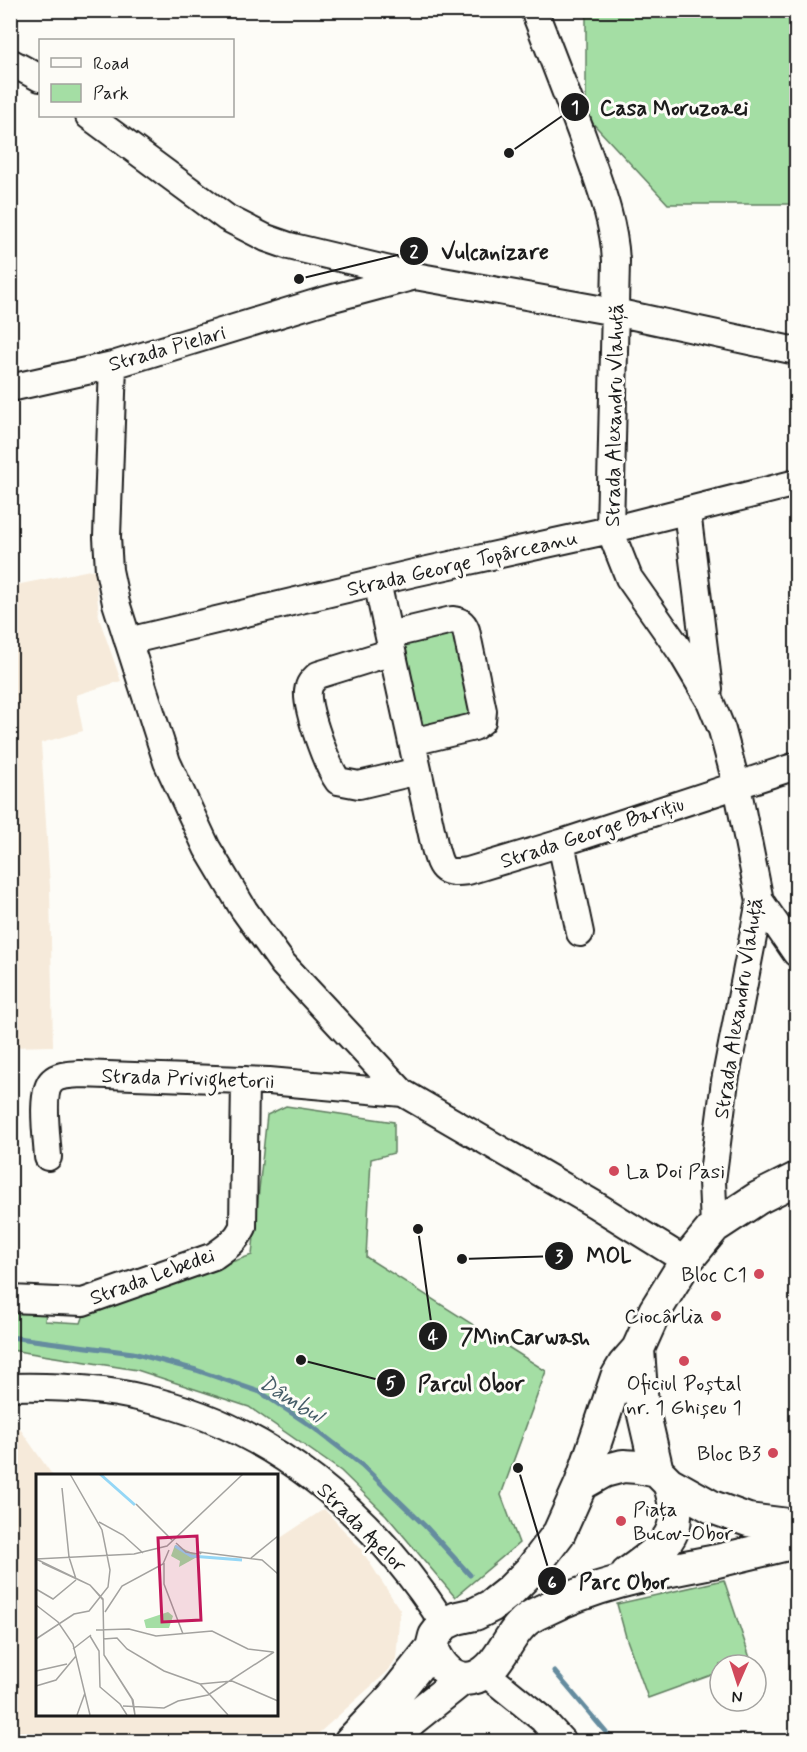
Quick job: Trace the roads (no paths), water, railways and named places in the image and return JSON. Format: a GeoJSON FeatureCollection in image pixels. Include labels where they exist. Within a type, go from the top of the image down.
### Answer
{"type":"FeatureCollection","features":[{"type":"Feature","properties":{"kind":"main road"},"geometry":{"type":"LineString","coordinates":[[350,1742],[393,1697],[438,1636],[458,1618],[476,1614],[491,1606],[524,1577],[559,1533],[581,1484],[617,1377],[638,1349],[655,1311],[686,1261],[714,1227],[758,1198],[796,1179]]}},
{"type":"Feature","properties":{"kind":"main road"},"geometry":{"type":"LineString","coordinates":[[620,1580],[660,1550],[675,1525],[676,1516],[674,1498],[647,1436],[642,1406],[638,1349]]}},
{"type":"Feature","properties":{"kind":"main road"},"geometry":{"type":"LineString","coordinates":[[581,1484],[604,1471],[623,1466],[638,1467],[663,1477],[712,1507],[748,1520],[796,1526]]}},
{"type":"Feature","properties":{"kind":"main road"},"geometry":{"type":"LineString","coordinates":[[388,1742],[412,1719],[500,1655],[521,1624],[564,1600],[620,1580],[796,1542]]}},
{"type":"Feature","properties":{"kind":"main road"},"geometry":{"type":"LineString","coordinates":[[438,1636],[438,1662],[449,1674],[473,1676]]}},
{"type":"Feature","properties":{"kind":"street","name":"Strada Alexandru Vlahuță"},"geometry":{"type":"LineString","coordinates":[[534,10],[608,207],[615,247],[610,530],[629,578],[681,652],[710,701],[722,730],[737,786],[760,901],[725,1081],[712,1181],[714,1227]]}},
{"type":"Feature","properties":{"kind":"street"},"geometry":{"type":"LineString","coordinates":[[10,62],[39,77]]}},
{"type":"Feature","properties":{"kind":"street"},"geometry":{"type":"LineString","coordinates":[[90,117],[227,218],[266,238],[321,255],[415,276]]}},
{"type":"Feature","properties":{"kind":"street"},"geometry":{"type":"LineString","coordinates":[[321,255],[330,271],[328,289],[322,301]]}},
{"type":"Feature","properties":{"kind":"street","name":"Strada Pielari"},"geometry":{"type":"LineString","coordinates":[[10,388],[113,365],[322,301],[415,276],[615,312],[796,351]]}},
{"type":"Feature","properties":{"kind":"street"},"geometry":{"type":"LineString","coordinates":[[113,365],[107,537],[113,592],[167,762],[207,848],[239,901],[283,964],[403,1093],[594,1204],[686,1261]]}},
{"type":"Feature","properties":{"kind":"street","name":"Strada George Topârceanu"},"geometry":{"type":"LineString","coordinates":[[128,641],[610,530],[796,483]]}},
{"type":"Feature","properties":{"kind":"street"},"geometry":{"type":"LineString","coordinates":[[687,511],[710,701]]}},
{"type":"Feature","properties":{"kind":"street"},"geometry":{"type":"LineString","coordinates":[[377,582],[390,644],[418,771],[359,784],[338,782],[331,772],[309,707],[308,691],[311,682],[318,675],[390,644],[452,620],[459,621],[464,624],[466,630],[483,711],[482,721],[474,727],[412,742]]}},
{"type":"Feature","properties":{"kind":"street","name":"Strada George Barițiu"},"geometry":{"type":"LineString","coordinates":[[418,771],[439,864],[446,871],[456,872],[468,871],[561,843],[796,766]]}},
{"type":"Feature","properties":{"kind":"street"},"geometry":{"type":"LineString","coordinates":[[561,843],[580,933]]}},
{"type":"Feature","properties":{"kind":"street"},"geometry":{"type":"LineString","coordinates":[[760,901],[796,953]]}},
{"type":"Feature","properties":{"kind":"street","name":"Strada Privighetorii"},"geometry":{"type":"LineString","coordinates":[[48,1157],[45,1102],[47,1090],[52,1081],[62,1076],[80,1074],[245,1080],[403,1093]]}},
{"type":"Feature","properties":{"kind":"street","name":"Strada Lebedei"},"geometry":{"type":"LineString","coordinates":[[10,1299],[83,1302],[214,1256],[230,1246],[243,1227],[245,1080]]}},
{"type":"Feature","properties":{"kind":"street","name":"Strada Apelor"},"geometry":{"type":"LineString","coordinates":[[15,1389],[109,1392],[142,1398],[178,1407],[269,1448],[319,1482],[366,1525],[413,1579],[438,1636]]}},
{"type":"Feature","properties":{"kind":"street"},"geometry":{"type":"LineString","coordinates":[[473,1676],[516,1700],[542,1719],[563,1742]]}},
{"type":"Feature","properties":{"kind":"street"},"geometry":{"type":"LineString","coordinates":[[516,1700],[546,1742]]}},
{"type":"Feature","properties":{"kind":"waterway","name":"Dâmbul"},"geometry":{"type":"LineString","coordinates":[[10,1337],[133,1353],[196,1370],[260,1392],[314,1428],[362,1465],[426,1527],[470,1575]]}},
{"type":"Feature","properties":{"kind":"waterway","name":"Dâmbul"},"geometry":{"type":"LineString","coordinates":[[554,1671],[614,1742]]}},
{"type":"Feature","properties":{"kind":"place","name":"Casa Moruzoaei"},"geometry":{"type":"Point","coordinates":[509,153]}},
{"type":"Feature","properties":{"kind":"place","name":"Vulcanizare"},"geometry":{"type":"Point","coordinates":[299,279]}},
{"type":"Feature","properties":{"kind":"place","name":"La Doi Pasi"},"geometry":{"type":"Point","coordinates":[614,1171]}},
{"type":"Feature","properties":{"kind":"place","name":"7MinCarwash"},"geometry":{"type":"Point","coordinates":[418,1229]}},
{"type":"Feature","properties":{"kind":"place","name":"MOL"},"geometry":{"type":"Point","coordinates":[462,1259]}},
{"type":"Feature","properties":{"kind":"place","name":"Bloc C1"},"geometry":{"type":"Point","coordinates":[759,1274]}},
{"type":"Feature","properties":{"kind":"place","name":"Ciocârlia"},"geometry":{"type":"Point","coordinates":[716,1316]}},
{"type":"Feature","properties":{"kind":"place","name":"Parcul Obor"},"geometry":{"type":"Point","coordinates":[301,1360]}},
{"type":"Feature","properties":{"kind":"place","name":"Oficiul Poștal nr. 1 Ghișeu 1"},"geometry":{"type":"Point","coordinates":[684,1361]}},
{"type":"Feature","properties":{"kind":"place","name":"Bloc B3"},"geometry":{"type":"Point","coordinates":[773,1453]}},
{"type":"Feature","properties":{"kind":"place","name":"Parc Obor"},"geometry":{"type":"Point","coordinates":[518,1468]}},
{"type":"Feature","properties":{"kind":"place","name":"Piața Bucov-Obor"},"geometry":{"type":"Point","coordinates":[621,1521]}}]}
